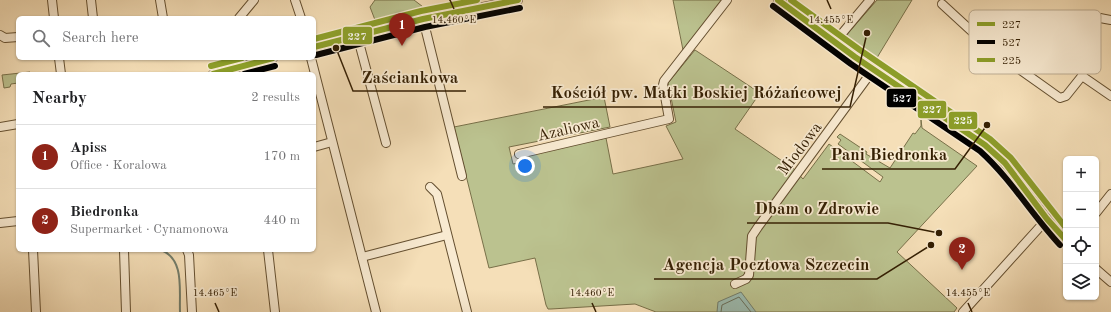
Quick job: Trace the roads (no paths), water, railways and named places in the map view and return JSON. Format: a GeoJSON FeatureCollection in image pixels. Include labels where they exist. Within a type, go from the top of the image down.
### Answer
{"type":"FeatureCollection","features":[{"type":"Feature","properties":{"kind":"street"},"geometry":{"type":"LineString","coordinates":[[52,0],[54,16]]}},
{"type":"Feature","properties":{"kind":"street"},"geometry":{"type":"LineString","coordinates":[[91,0],[93,16]]}},
{"type":"Feature","properties":{"kind":"street"},"geometry":{"type":"LineString","coordinates":[[160,0],[163,16]]}},
{"type":"Feature","properties":{"kind":"street"},"geometry":{"type":"LineString","coordinates":[[242,16],[254,0]]}},
{"type":"Feature","properties":{"kind":"street"},"geometry":{"type":"LineString","coordinates":[[297,0],[301,16]]}},
{"type":"Feature","properties":{"kind":"street"},"geometry":{"type":"LineString","coordinates":[[454,0],[457,11]]}},
{"type":"Feature","properties":{"kind":"street"},"geometry":{"type":"LineString","coordinates":[[316,46],[457,11],[518,0]]}},
{"type":"Feature","properties":{"kind":"street","name":"Azaliowa"},"geometry":{"type":"LineString","coordinates":[[519,154],[669,119],[663,85],[664,81],[728,0]]}},
{"type":"Feature","properties":{"kind":"street"},"geometry":{"type":"LineString","coordinates":[[778,0],[834,43],[972,135],[994,152],[1047,219],[1063,237]]}},
{"type":"Feature","properties":{"kind":"street"},"geometry":{"type":"LineString","coordinates":[[834,43],[870,0]]}},
{"type":"Feature","properties":{"kind":"street"},"geometry":{"type":"LineString","coordinates":[[942,4],[969,29]]}},
{"type":"Feature","properties":{"kind":"street"},"geometry":{"type":"LineString","coordinates":[[1101,18],[1111,20]]}},
{"type":"Feature","properties":{"kind":"street"},"geometry":{"type":"LineString","coordinates":[[423,19],[462,176]]}},
{"type":"Feature","properties":{"kind":"street"},"geometry":{"type":"LineString","coordinates":[[357,35],[386,143]]}},
{"type":"Feature","properties":{"kind":"street"},"geometry":{"type":"LineString","coordinates":[[0,36],[5,38],[16,37]]}},
{"type":"Feature","properties":{"kind":"street"},"geometry":{"type":"LineString","coordinates":[[59,60],[61,72]]}},
{"type":"Feature","properties":{"kind":"street"},"geometry":{"type":"LineString","coordinates":[[220,72],[266,60]]}},
{"type":"Feature","properties":{"kind":"street"},"geometry":{"type":"LineString","coordinates":[[312,60],[314,72]]}},
{"type":"Feature","properties":{"kind":"street","name":"Miodowa"},"geometry":{"type":"LineString","coordinates":[[735,284],[746,279],[748,275],[752,236],[873,70]]}},
{"type":"Feature","properties":{"kind":"street"},"geometry":{"type":"LineString","coordinates":[[1026,74],[1060,98],[1066,96],[1082,76],[1111,96]]}},
{"type":"Feature","properties":{"kind":"street"},"geometry":{"type":"LineString","coordinates":[[316,78],[376,312]]}},
{"type":"Feature","properties":{"kind":"street"},"geometry":{"type":"LineString","coordinates":[[0,127],[16,124]]}},
{"type":"Feature","properties":{"kind":"street"},"geometry":{"type":"LineString","coordinates":[[316,146],[332,142]]}},
{"type":"Feature","properties":{"kind":"street"},"geometry":{"type":"LineString","coordinates":[[430,187],[437,194],[467,312]]}},
{"type":"Feature","properties":{"kind":"street"},"geometry":{"type":"LineString","coordinates":[[1099,209],[1111,194]]}},
{"type":"Feature","properties":{"kind":"street"},"geometry":{"type":"LineString","coordinates":[[963,312],[1047,219]]}},
{"type":"Feature","properties":{"kind":"street"},"geometry":{"type":"LineString","coordinates":[[0,223],[16,221]]}},
{"type":"Feature","properties":{"kind":"street"},"geometry":{"type":"LineString","coordinates":[[362,257],[447,235]]}},
{"type":"Feature","properties":{"kind":"street"},"geometry":{"type":"LineString","coordinates":[[33,252],[36,312]]}},
{"type":"Feature","properties":{"kind":"street"},"geometry":{"type":"LineString","coordinates":[[124,252],[126,312]]}},
{"type":"Feature","properties":{"kind":"street"},"geometry":{"type":"LineString","coordinates":[[189,252],[192,312]]}},
{"type":"Feature","properties":{"kind":"street"},"geometry":{"type":"LineString","coordinates":[[268,252],[275,312]]}},
{"type":"Feature","properties":{"kind":"street"},"geometry":{"type":"LineString","coordinates":[[1099,272],[1111,282]]}},
{"type":"Feature","properties":{"kind":"water"},"geometry":{"type":"Polygon","coordinates":[[[741,292],[756,312],[717,312],[718,302],[741,292]]]}},
{"type":"Feature","properties":{"kind":"waterway"},"geometry":{"type":"LineString","coordinates":[[165,252],[169,254],[177,268],[180,286],[180,312]]}},
{"type":"Feature","properties":{"kind":"place","name":"Kościół pw. Matki Boskiej Różańcowej"},"geometry":{"type":"Point","coordinates":[867,33]}},
{"type":"Feature","properties":{"kind":"place","name":"Apiss"},"geometry":{"type":"Point","coordinates":[402,46]}},
{"type":"Feature","properties":{"kind":"place","name":"Zaściankowa"},"geometry":{"type":"Point","coordinates":[336,48]}},
{"type":"Feature","properties":{"kind":"place","name":"Pani Biedronka"},"geometry":{"type":"Point","coordinates":[987,125]}},
{"type":"Feature","properties":{"kind":"place","name":"Dbam o Zdrowie"},"geometry":{"type":"Point","coordinates":[939,233]}},
{"type":"Feature","properties":{"kind":"place","name":"Agencja Pocztowa Szczecin"},"geometry":{"type":"Point","coordinates":[931,245]}},
{"type":"Feature","properties":{"kind":"place","name":"Biedronka"},"geometry":{"type":"Point","coordinates":[962,270]}}]}
